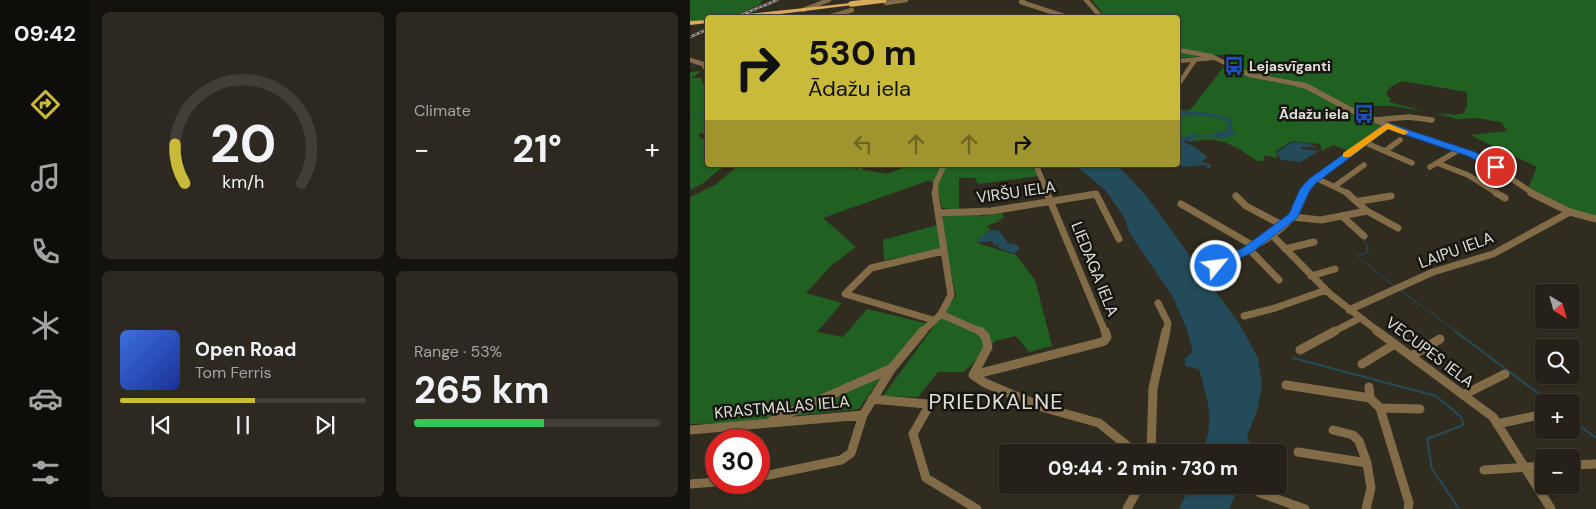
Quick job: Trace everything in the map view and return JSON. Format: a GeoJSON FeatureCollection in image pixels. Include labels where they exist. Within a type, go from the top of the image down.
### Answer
{"type":"FeatureCollection","features":[{"type":"Feature","properties":{"kind":"main road"},"geometry":{"type":"LineString","coordinates":[[757,15],[885,1]]}},
{"type":"Feature","properties":{"kind":"main road"},"geometry":{"type":"LineString","coordinates":[[690,23],[705,21]]}},
{"type":"Feature","properties":{"kind":"street"},"geometry":{"type":"LineString","coordinates":[[803,10],[829,0]]}},
{"type":"Feature","properties":{"kind":"street"},"geometry":{"type":"LineString","coordinates":[[848,15],[862,0]]}},
{"type":"Feature","properties":{"kind":"street"},"geometry":{"type":"LineString","coordinates":[[885,1],[906,0]]}},
{"type":"Feature","properties":{"kind":"street"},"geometry":{"type":"LineString","coordinates":[[1023,0],[1021,2],[1061,15]]}},
{"type":"Feature","properties":{"kind":"street"},"geometry":{"type":"LineString","coordinates":[[1086,0],[1099,15]]}},
{"type":"Feature","properties":{"kind":"street"},"geometry":{"type":"LineString","coordinates":[[836,15],[852,10]]}},
{"type":"Feature","properties":{"kind":"street"},"geometry":{"type":"LineString","coordinates":[[1180,50],[1213,57],[1250,75],[1306,86],[1372,119],[1481,158],[1528,192],[1570,212],[1596,219]]}},
{"type":"Feature","properties":{"kind":"street"},"geometry":{"type":"LineString","coordinates":[[1180,61],[1213,57]]}},
{"type":"Feature","properties":{"kind":"street"},"geometry":{"type":"LineString","coordinates":[[690,60],[705,63]]}},
{"type":"Feature","properties":{"kind":"street"},"geometry":{"type":"LineString","coordinates":[[1180,82],[1195,60]]}},
{"type":"Feature","properties":{"kind":"street"},"geometry":{"type":"LineString","coordinates":[[1372,119],[1409,117],[1432,120]]}},
{"type":"Feature","properties":{"kind":"street"},"geometry":{"type":"LineString","coordinates":[[1228,277],[1216,264],[1249,248],[1271,234],[1292,216],[1298,207],[1305,189],[1316,178],[1387,125]]}},
{"type":"Feature","properties":{"kind":"street"},"geometry":{"type":"LineString","coordinates":[[1385,151],[1400,140]]}},
{"type":"Feature","properties":{"kind":"street"},"geometry":{"type":"LineString","coordinates":[[1364,142],[1412,163]]}},
{"type":"Feature","properties":{"kind":"street"},"geometry":{"type":"LineString","coordinates":[[1430,167],[1459,150]]}},
{"type":"Feature","properties":{"kind":"street"},"geometry":{"type":"LineString","coordinates":[[1438,163],[1468,176],[1505,198]]}},
{"type":"Feature","properties":{"kind":"street"},"geometry":{"type":"LineString","coordinates":[[1335,186],[1364,165]]}},
{"type":"Feature","properties":{"kind":"street"},"geometry":{"type":"LineString","coordinates":[[943,167],[936,179],[934,201],[939,213],[951,296],[941,314],[986,336],[988,347],[973,375],[986,383],[1044,408],[1099,422],[1125,444]]}},
{"type":"Feature","properties":{"kind":"street","name":"LIEDAGA IELA"},"geometry":{"type":"LineString","coordinates":[[973,375],[1098,343],[1104,341],[1107,337],[1037,167]]}},
{"type":"Feature","properties":{"kind":"street"},"geometry":{"type":"LineString","coordinates":[[1316,178],[1349,192],[1360,201],[1367,211],[1398,228]]}},
{"type":"Feature","properties":{"kind":"street","name":"VIRŠU IELA"},"geometry":{"type":"LineString","coordinates":[[939,213],[991,211],[1096,194],[1119,239]]}},
{"type":"Feature","properties":{"kind":"street"},"geometry":{"type":"LineString","coordinates":[[1236,196],[1246,206],[1282,225]]}},
{"type":"Feature","properties":{"kind":"street"},"geometry":{"type":"LineString","coordinates":[[1360,201],[1391,196]]}},
{"type":"Feature","properties":{"kind":"street"},"geometry":{"type":"LineString","coordinates":[[1181,204],[1249,248],[1279,280]]}},
{"type":"Feature","properties":{"kind":"street"},"geometry":{"type":"LineString","coordinates":[[1292,216],[1321,220],[1367,211]]}},
{"type":"Feature","properties":{"kind":"street","name":"LAIPU IELA"},"geometry":{"type":"LineString","coordinates":[[1349,310],[1433,272],[1493,254],[1570,212]]}},
{"type":"Feature","properties":{"kind":"street"},"geometry":{"type":"LineString","coordinates":[[1343,217],[1364,236]]}},
{"type":"Feature","properties":{"kind":"street","name":"VECUPES IELA"},"geometry":{"type":"LineString","coordinates":[[1271,234],[1311,276],[1349,310],[1493,418],[1551,509]]}},
{"type":"Feature","properties":{"kind":"street"},"geometry":{"type":"LineString","coordinates":[[1285,250],[1314,242]]}},
{"type":"Feature","properties":{"kind":"street"},"geometry":{"type":"LineString","coordinates":[[933,320],[845,294],[871,268],[943,251]]}},
{"type":"Feature","properties":{"kind":"street"},"geometry":{"type":"LineString","coordinates":[[1311,276],[1336,269]]}},
{"type":"Feature","properties":{"kind":"street"},"geometry":{"type":"LineString","coordinates":[[1244,316],[1326,290]]}},
{"type":"Feature","properties":{"kind":"street"},"geometry":{"type":"LineString","coordinates":[[1151,444],[1153,388],[1168,323],[1158,303]]}},
{"type":"Feature","properties":{"kind":"street","name":"KRASTMALAS IELA"},"geometry":{"type":"LineString","coordinates":[[690,430],[720,429],[765,423],[863,415],[892,368],[933,320],[941,314]]}},
{"type":"Feature","properties":{"kind":"street"},"geometry":{"type":"LineString","coordinates":[[1300,350],[1360,318]]}},
{"type":"Feature","properties":{"kind":"street"},"geometry":{"type":"LineString","coordinates":[[1411,356],[1440,339]]}},
{"type":"Feature","properties":{"kind":"street"},"geometry":{"type":"LineString","coordinates":[[1362,364],[1395,344]]}},
{"type":"Feature","properties":{"kind":"street"},"geometry":{"type":"LineString","coordinates":[[765,423],[892,368]]}},
{"type":"Feature","properties":{"kind":"street"},"geometry":{"type":"LineString","coordinates":[[1463,396],[1505,374]]}},
{"type":"Feature","properties":{"kind":"street"},"geometry":{"type":"LineString","coordinates":[[1286,385],[1370,398],[1380,408],[1409,503],[1408,509]]}},
{"type":"Feature","properties":{"kind":"street"},"geometry":{"type":"LineString","coordinates":[[1369,387],[1370,398]]}},
{"type":"Feature","properties":{"kind":"street"},"geometry":{"type":"LineString","coordinates":[[872,399],[926,404],[929,406],[913,434],[926,478],[972,508]]}},
{"type":"Feature","properties":{"kind":"street"},"geometry":{"type":"LineString","coordinates":[[1380,408],[1420,409]]}},
{"type":"Feature","properties":{"kind":"street"},"geometry":{"type":"LineString","coordinates":[[770,475],[841,460],[851,453],[863,415]]}},
{"type":"Feature","properties":{"kind":"street"},"geometry":{"type":"LineString","coordinates":[[1497,424],[1535,416]]}},
{"type":"Feature","properties":{"kind":"street"},"geometry":{"type":"LineString","coordinates":[[1333,430],[1353,435],[1360,442],[1367,463],[1371,488],[1366,509]]}},
{"type":"Feature","properties":{"kind":"street"},"geometry":{"type":"LineString","coordinates":[[1298,452],[1367,463]]}},
{"type":"Feature","properties":{"kind":"street"},"geometry":{"type":"LineString","coordinates":[[1580,465],[1596,464]]}},
{"type":"Feature","properties":{"kind":"street"},"geometry":{"type":"LineString","coordinates":[[1484,470],[1535,466]]}},
{"type":"Feature","properties":{"kind":"street"},"geometry":{"type":"LineString","coordinates":[[690,484],[705,483]]}},
{"type":"Feature","properties":{"kind":"street"},"geometry":{"type":"LineString","coordinates":[[1127,509],[1135,494]]}},
{"type":"Feature","properties":{"kind":"street"},"geometry":{"type":"LineString","coordinates":[[1262,494],[1284,505],[1306,509]]}},
{"type":"Feature","properties":{"kind":"green space"},"geometry":{"type":"Polygon","coordinates":[[[690,0],[763,0],[760,2],[761,4],[736,15],[705,15],[705,20],[690,22],[690,0]]]}},
{"type":"Feature","properties":{"kind":"green space"},"geometry":{"type":"Polygon","coordinates":[[[1092,0],[1596,0],[1596,217],[1578,212],[1528,188],[1537,167],[1470,135],[1507,131],[1501,122],[1475,118],[1458,119],[1435,113],[1455,115],[1464,113],[1467,107],[1467,92],[1402,81],[1389,88],[1386,94],[1391,99],[1389,102],[1424,111],[1392,106],[1366,106],[1373,110],[1369,112],[1383,126],[1349,151],[1333,145],[1322,151],[1320,144],[1292,141],[1276,151],[1277,158],[1265,155],[1263,161],[1257,161],[1226,143],[1210,140],[1190,142],[1180,136],[1180,111],[1190,110],[1234,54],[1180,58],[1180,15],[1103,14],[1092,0]]]}},
{"type":"Feature","properties":{"kind":"green space"},"geometry":{"type":"Polygon","coordinates":[[[702,71],[692,78],[702,78],[702,84],[705,83],[705,130],[698,135],[705,139],[705,167],[723,167],[702,184],[690,190],[690,72],[702,71]]]}},
{"type":"Feature","properties":{"kind":"green space"},"geometry":{"type":"Polygon","coordinates":[[[737,167],[847,167],[887,174],[906,167],[1033,167],[1038,176],[978,184],[975,178],[959,178],[959,210],[942,208],[937,187],[930,180],[823,218],[856,247],[833,264],[806,293],[842,303],[817,332],[843,337],[867,309],[929,324],[890,364],[859,409],[724,423],[690,424],[690,197],[715,185],[737,167]]]}},
{"type":"Feature","properties":{"kind":"green space"},"geometry":{"type":"Polygon","coordinates":[[[987,213],[978,217],[1002,213],[1004,218],[994,220],[1002,220],[987,226],[990,229],[977,243],[1016,255],[1035,280],[1052,346],[1029,352],[1016,336],[995,341],[964,372],[938,372],[918,397],[883,396],[956,296],[946,249],[884,260],[883,240],[941,224],[944,215],[987,213]]]}},
{"type":"Feature","properties":{"kind":"water"},"geometry":{"type":"Polygon","coordinates":[[[1180,110],[1209,113],[1229,118],[1233,124],[1231,128],[1235,130],[1231,132],[1236,134],[1225,138],[1198,137],[1193,138],[1194,140],[1191,142],[1187,140],[1184,142],[1197,148],[1208,158],[1201,161],[1210,164],[1211,167],[1207,168],[1206,165],[1182,167],[1180,164],[1180,140],[1194,134],[1212,137],[1211,134],[1219,137],[1213,133],[1226,131],[1229,123],[1211,116],[1180,116],[1180,110]]]}},
{"type":"Feature","properties":{"kind":"water"},"geometry":{"type":"Polygon","coordinates":[[[1293,142],[1307,143],[1316,147],[1301,147],[1301,149],[1319,151],[1300,162],[1281,160],[1277,152],[1293,142]]]}},
{"type":"Feature","properties":{"kind":"water"},"geometry":{"type":"Polygon","coordinates":[[[1077,167],[1119,167],[1145,194],[1240,325],[1258,358],[1262,385],[1257,411],[1247,436],[1250,444],[1206,444],[1209,429],[1209,410],[1199,369],[1185,366],[1185,358],[1193,352],[1187,330],[1173,297],[1130,234],[1124,217],[1106,191],[1077,167]]]}},
{"type":"Feature","properties":{"kind":"water"},"geometry":{"type":"Polygon","coordinates":[[[991,230],[999,231],[1008,243],[1015,244],[1019,249],[1014,254],[997,247],[1000,245],[994,245],[992,241],[978,243],[978,239],[991,230]]]}},
{"type":"Feature","properties":{"kind":"water"},"geometry":{"type":"Polygon","coordinates":[[[1186,494],[1236,494],[1229,509],[1179,509],[1186,494]]]}},
{"type":"Feature","properties":{"kind":"waterway"},"geometry":{"type":"LineString","coordinates":[[828,15],[850,9]]}},
{"type":"Feature","properties":{"kind":"waterway"},"geometry":{"type":"LineString","coordinates":[[690,67],[699,64]]}},
{"type":"Feature","properties":{"kind":"waterway"},"geometry":{"type":"LineString","coordinates":[[690,117],[705,111]]}},
{"type":"Feature","properties":{"kind":"waterway"},"geometry":{"type":"LineString","coordinates":[[1361,238],[1367,245],[1368,252],[1357,256],[1395,287]]}},
{"type":"Feature","properties":{"kind":"waterway"},"geometry":{"type":"LineString","coordinates":[[1401,291],[1457,332]]}},
{"type":"Feature","properties":{"kind":"waterway"},"geometry":{"type":"LineString","coordinates":[[1455,331],[1539,394]]}},
{"type":"Feature","properties":{"kind":"waterway"},"geometry":{"type":"LineString","coordinates":[[1293,358],[1436,396],[1460,416],[1464,424],[1427,439],[1432,469],[1459,509]]}},
{"type":"Feature","properties":{"kind":"waterway"},"geometry":{"type":"LineString","coordinates":[[1580,426],[1596,438]]}},
{"type":"Feature","properties":{"kind":"railway"},"geometry":{"type":"LineString","coordinates":[[741,15],[777,0]]}},
{"type":"Feature","properties":{"kind":"railway"},"geometry":{"type":"LineString","coordinates":[[690,37],[705,30]]}},
{"type":"Feature","properties":{"kind":"slow traffic"},"geometry":{"type":"LineString","coordinates":[[1347,155],[1387,125],[1404,132]]}},
{"type":"Feature","properties":{"kind":"place","name":"Lejasvīganti"},"geometry":{"type":"Point","coordinates":[1234,66]}},
{"type":"Feature","properties":{"kind":"place","name":"Ādažu iela"},"geometry":{"type":"Point","coordinates":[1364,114]}},
{"type":"Feature","properties":{"kind":"district","name":"PRIEDKALNE"},"geometry":{"type":"Point","coordinates":[996,401]}},
{"type":"Feature","properties":{"kind":"route"},"geometry":{"type":"LineString","coordinates":[[1216,266],[1216,264],[1247,250],[1271,234],[1294,215],[1305,189],[1312,181],[1387,125],[1471,154],[1496,167]]}}]}
